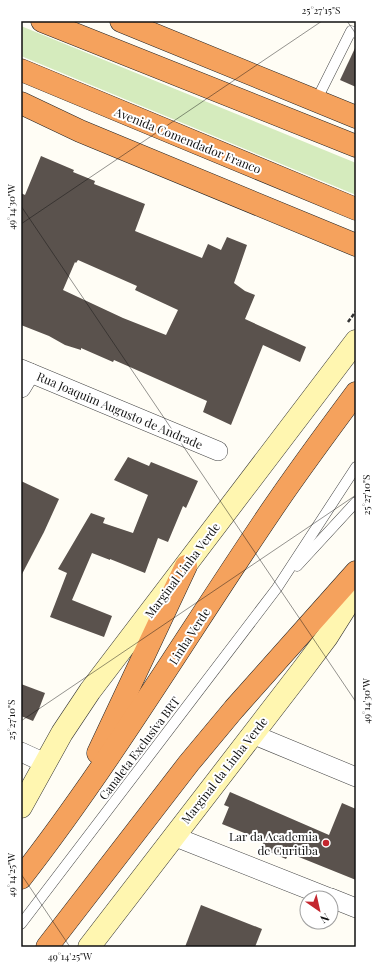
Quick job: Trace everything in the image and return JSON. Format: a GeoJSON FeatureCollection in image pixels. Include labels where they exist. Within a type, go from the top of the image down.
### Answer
{"type":"FeatureCollection","features":[{"type":"Feature","properties":{"kind":"highway"},"geometry":{"type":"LineString","coordinates":[[42,21],[356,146]]}},
{"type":"Feature","properties":{"kind":"highway"},"geometry":{"type":"LineString","coordinates":[[121,21],[356,117]]}},
{"type":"Feature","properties":{"kind":"highway","name":"Avenida Comendador Franco"},"geometry":{"type":"LineString","coordinates":[[21,70],[356,209]]}},
{"type":"Feature","properties":{"kind":"highway"},"geometry":{"type":"LineString","coordinates":[[21,103],[80,131],[356,245]]}},
{"type":"Feature","properties":{"kind":"highway","name":"Linha Verde"},"geometry":{"type":"LineString","coordinates":[[21,878],[72,810],[134,719],[274,506],[356,393]]}},
{"type":"Feature","properties":{"kind":"highway"},"geometry":{"type":"LineString","coordinates":[[72,810],[186,566]]}},
{"type":"Feature","properties":{"kind":"highway"},"geometry":{"type":"LineString","coordinates":[[47,947],[189,762],[356,572]]}},
{"type":"Feature","properties":{"kind":"main road","name":"Marginal Linha Verde"},"geometry":{"type":"LineString","coordinates":[[21,807],[62,733],[90,691],[356,341]]}},
{"type":"Feature","properties":{"kind":"main road","name":"Marginal da Linha Verde"},"geometry":{"type":"LineString","coordinates":[[89,947],[327,636],[356,591]]}},
{"type":"Feature","properties":{"kind":"street","name":"Rua Joaquim Augusto de Andrade"},"geometry":{"type":"LineString","coordinates":[[24,377],[218,451]]}},
{"type":"Feature","properties":{"kind":"street"},"geometry":{"type":"LineString","coordinates":[[252,734],[356,778]]}},
{"type":"Feature","properties":{"kind":"street"},"geometry":{"type":"LineString","coordinates":[[21,752],[45,763]]}},
{"type":"Feature","properties":{"kind":"street"},"geometry":{"type":"LineString","coordinates":[[173,836],[310,890]]}},
{"type":"Feature","properties":{"kind":"street"},"geometry":{"type":"LineString","coordinates":[[339,901],[356,908]]}},
{"type":"Feature","properties":{"kind":"lane"},"geometry":{"type":"LineString","coordinates":[[316,101],[351,31],[356,33]]}},
{"type":"Feature","properties":{"kind":"lane","name":"Canaleta Exclusiva BRT"},"geometry":{"type":"LineString","coordinates":[[21,924],[277,588],[356,467]]}},
{"type":"Feature","properties":{"kind":"lane","name":"Canaleta Exclusiva BRT"},"geometry":{"type":"LineString","coordinates":[[277,588],[356,502]]}},
{"type":"Feature","properties":{"kind":"green space"},"geometry":{"type":"Polygon","coordinates":[[[21,26],[356,163],[356,195],[21,56],[21,26]]]}},
{"type":"Feature","properties":{"kind":"building"},"geometry":{"type":"Polygon","coordinates":[[[356,46],[356,87],[340,80],[356,46]]]}},
{"type":"Feature","properties":{"kind":"building"},"geometry":{"type":"Polygon","coordinates":[[[41,156],[95,181],[94,184],[145,204],[135,231],[202,258],[208,244],[221,250],[227,237],[247,245],[234,283],[245,291],[255,295],[245,319],[306,347],[300,362],[263,345],[231,425],[203,412],[207,401],[114,360],[113,362],[81,348],[81,350],[65,345],[49,336],[21,325],[21,193],[25,195],[41,156]],[[78,260],[76,263],[75,262],[63,290],[123,318],[166,335],[178,310],[135,290],[137,286],[78,260]]]}},
{"type":"Feature","properties":{"kind":"building"},"geometry":{"type":"Polygon","coordinates":[[[128,457],[149,466],[151,462],[198,481],[186,508],[183,506],[168,542],[158,538],[145,573],[92,553],[72,600],[112,616],[104,637],[50,617],[67,573],[58,569],[91,513],[105,518],[103,523],[133,533],[148,495],[114,480],[128,457]]]}},
{"type":"Feature","properties":{"kind":"building"},"geometry":{"type":"Polygon","coordinates":[[[21,481],[59,499],[21,576],[21,481]]]}},
{"type":"Feature","properties":{"kind":"building"},"geometry":{"type":"Polygon","coordinates":[[[21,684],[45,693],[33,721],[21,716],[21,684]]]}},
{"type":"Feature","properties":{"kind":"building"},"geometry":{"type":"Polygon","coordinates":[[[230,792],[329,835],[342,803],[356,809],[356,880],[289,853],[286,859],[261,848],[264,841],[222,824],[229,807],[224,805],[230,792]]]}},
{"type":"Feature","properties":{"kind":"building"},"geometry":{"type":"Polygon","coordinates":[[[201,905],[262,929],[255,947],[185,947],[201,905]]]}},
{"type":"Feature","properties":{"kind":"place","name":"Lar da Academia de Curitiba"},"geometry":{"type":"Point","coordinates":[326,843]}}]}
